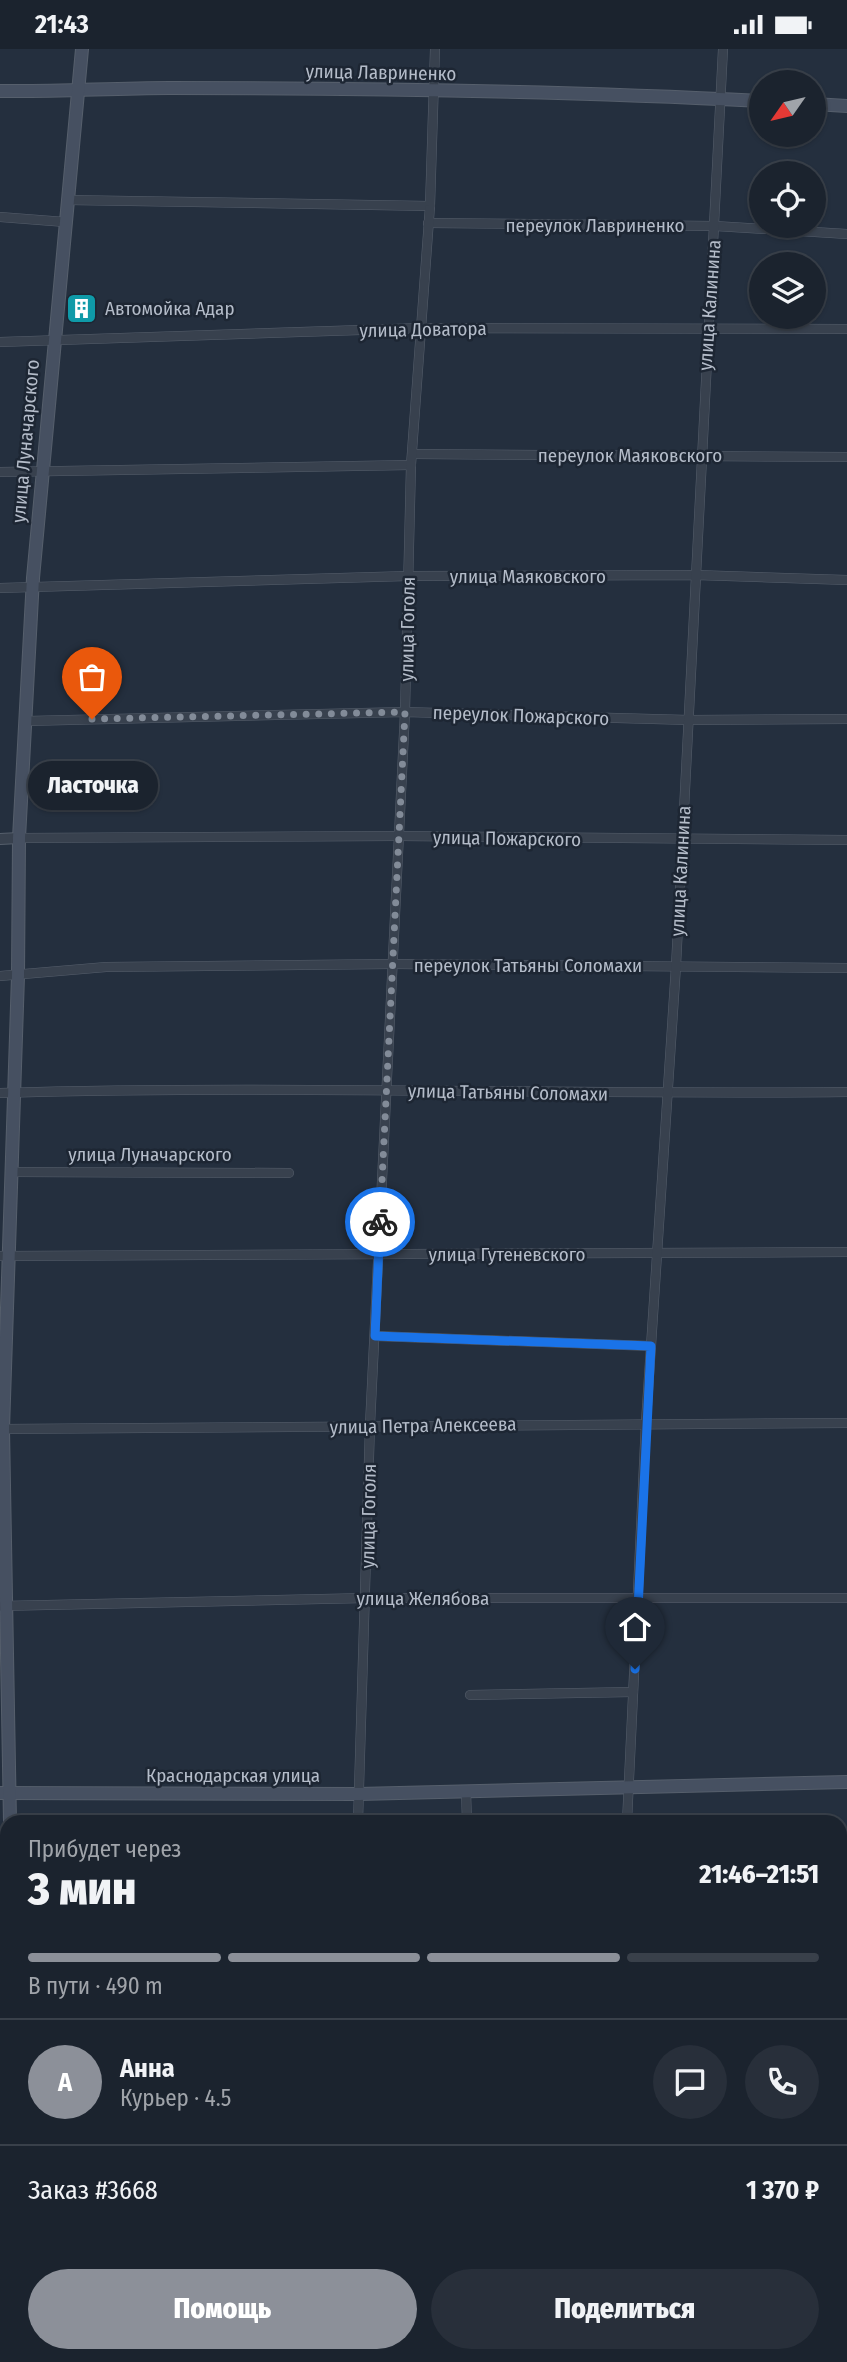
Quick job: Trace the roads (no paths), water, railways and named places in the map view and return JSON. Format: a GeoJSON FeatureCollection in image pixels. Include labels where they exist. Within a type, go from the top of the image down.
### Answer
{"type":"FeatureCollection","features":[{"type":"Feature","properties":{"kind":"main road","name":"улица Луначарского"},"geometry":{"type":"LineString","coordinates":[[9,1815],[5,1793],[2,1429],[5,1256],[12,1172],[7,1093],[18,976],[19,838],[32,587],[52,341],[82,49]]}},
{"type":"Feature","properties":{"kind":"main road","name":"улица Лавриненко"},"geometry":{"type":"LineString","coordinates":[[0,91],[79,92],[166,88],[434,91],[749,100]]}},
{"type":"Feature","properties":{"kind":"main road"},"geometry":{"type":"LineString","coordinates":[[826,105],[847,106]]}},
{"type":"Feature","properties":{"kind":"main road","name":"Краснодарская улица"},"geometry":{"type":"LineString","coordinates":[[5,1793],[359,1794],[847,1782]]}},
{"type":"Feature","properties":{"kind":"street","name":"улица Гоголя"},"geometry":{"type":"LineString","coordinates":[[358,1815],[367,1598],[370,1426],[405,712],[411,465],[430,206],[435,49]]}},
{"type":"Feature","properties":{"kind":"street","name":"улица Калинина"},"geometry":{"type":"LineString","coordinates":[[627,1815],[646,1422],[676,965],[680,840],[689,720],[723,49]]}},
{"type":"Feature","properties":{"kind":"street"},"geometry":{"type":"LineString","coordinates":[[66,200],[430,206]]}},
{"type":"Feature","properties":{"kind":"street"},"geometry":{"type":"LineString","coordinates":[[0,218],[65,222]]}},
{"type":"Feature","properties":{"kind":"street","name":"переулок Лавриненко"},"geometry":{"type":"LineString","coordinates":[[428,223],[715,226],[847,234]]}},
{"type":"Feature","properties":{"kind":"street","name":"улица Доватора"},"geometry":{"type":"LineString","coordinates":[[0,342],[422,328],[847,329]]}},
{"type":"Feature","properties":{"kind":"street","name":"переулок Маяковского"},"geometry":{"type":"LineString","coordinates":[[413,454],[847,457]]}},
{"type":"Feature","properties":{"kind":"street"},"geometry":{"type":"LineString","coordinates":[[0,472],[411,465]]}},
{"type":"Feature","properties":{"kind":"street","name":"улица Маяковского"},"geometry":{"type":"LineString","coordinates":[[0,588],[408,576],[696,575],[847,580]]}},
{"type":"Feature","properties":{"kind":"street","name":"переулок Пожарского"},"geometry":{"type":"LineString","coordinates":[[27,721],[405,712],[689,720],[847,719]]}},
{"type":"Feature","properties":{"kind":"street","name":"улица Пожарского"},"geometry":{"type":"LineString","coordinates":[[0,839],[397,836],[847,840]]}},
{"type":"Feature","properties":{"kind":"street","name":"переулок Татьяны Соломахи"},"geometry":{"type":"LineString","coordinates":[[0,976],[106,967],[393,964],[847,968]]}},
{"type":"Feature","properties":{"kind":"street","name":"улица Татьяны Соломахи"},"geometry":{"type":"LineString","coordinates":[[7,1093],[385,1090],[667,1094],[847,1092]]}},
{"type":"Feature","properties":{"kind":"street","name":"улица Луначарского"},"geometry":{"type":"LineString","coordinates":[[12,1172],[289,1173]]}},
{"type":"Feature","properties":{"kind":"street","name":"улица Гутеневского"},"geometry":{"type":"LineString","coordinates":[[5,1256],[847,1252]]}},
{"type":"Feature","properties":{"kind":"street"},"geometry":{"type":"LineString","coordinates":[[375,1336],[651,1346]]}},
{"type":"Feature","properties":{"kind":"street","name":"улица Петра Алексеева"},"geometry":{"type":"LineString","coordinates":[[2,1429],[646,1422],[847,1423]]}},
{"type":"Feature","properties":{"kind":"street","name":"улица Желябова"},"geometry":{"type":"LineString","coordinates":[[3,1607],[367,1598],[847,1598]]}},
{"type":"Feature","properties":{"kind":"street"},"geometry":{"type":"LineString","coordinates":[[470,1695],[633,1692]]}},
{"type":"Feature","properties":{"kind":"street"},"geometry":{"type":"LineString","coordinates":[[466,1791],[467,1815]]}},
{"type":"Feature","properties":{"kind":"place","name":"Автомойка Адар"},"geometry":{"type":"Point","coordinates":[82,308]}},
{"type":"Feature","properties":{"kind":"place","name":"Ласточка"},"geometry":{"type":"Point","coordinates":[92,719]}}]}
